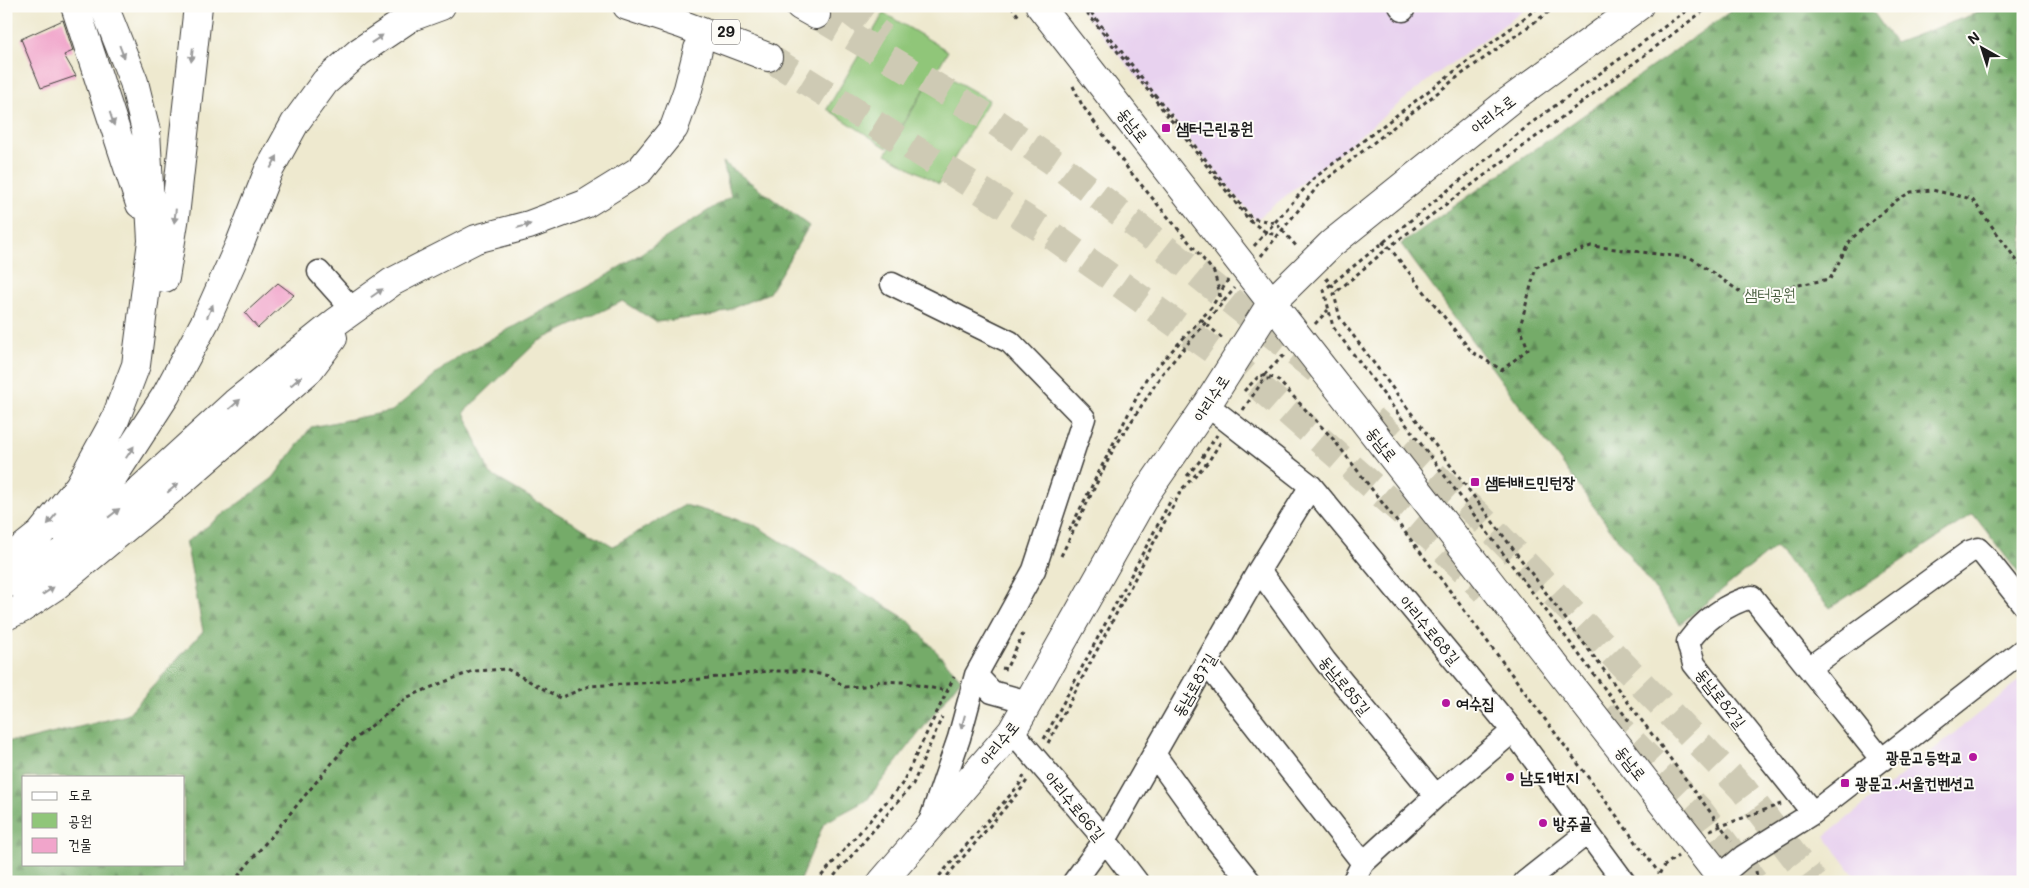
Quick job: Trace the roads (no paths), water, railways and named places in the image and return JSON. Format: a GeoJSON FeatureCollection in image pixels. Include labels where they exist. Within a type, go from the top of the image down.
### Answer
{"type":"FeatureCollection","features":[{"type":"Feature","properties":{"kind":"main road"},"geometry":{"type":"LineString","coordinates":[[75,6],[152,241]]}},
{"type":"Feature","properties":{"kind":"main road"},"geometry":{"type":"LineString","coordinates":[[104,6],[134,82],[146,131],[152,241],[136,365]]}},
{"type":"Feature","properties":{"kind":"main road"},"geometry":{"type":"LineString","coordinates":[[6,561],[40,534],[79,486],[114,420],[136,365],[164,283],[175,216],[198,6]]}},
{"type":"Feature","properties":{"kind":"main road"},"geometry":{"type":"LineString","coordinates":[[13,589],[70,534],[108,483],[166,395],[206,320],[239,246],[268,172],[295,123],[325,82],[359,52],[410,17],[441,6]]}},
{"type":"Feature","properties":{"kind":"main road","name":"29"},"geometry":{"type":"LineString","coordinates":[[627,6],[768,57],[684,6]]}},
{"type":"Feature","properties":{"kind":"main road","name":"아리수로"},"geometry":{"type":"LineString","coordinates":[[882,882],[1012,731],[1147,492],[1222,417],[1272,302],[1331,244],[1502,106],[1639,6]]}},
{"type":"Feature","properties":{"kind":"main road","name":"동남로"},"geometry":{"type":"LineString","coordinates":[[1031,13],[1240,261],[1719,880]]}},
{"type":"Feature","properties":{"kind":"main road"},"geometry":{"type":"LineString","coordinates":[[13,589],[118,510],[235,403],[392,282],[476,239],[529,225],[585,204],[640,170],[674,128],[688,88],[698,49]]}},
{"type":"Feature","properties":{"kind":"main road"},"geometry":{"type":"LineString","coordinates":[[6,616],[22,609],[58,585],[183,480],[309,370],[354,310]]}},
{"type":"Feature","properties":{"kind":"street"},"geometry":{"type":"LineString","coordinates":[[319,272],[354,310]]}},
{"type":"Feature","properties":{"kind":"street"},"geometry":{"type":"LineString","coordinates":[[892,284],[1010,342],[1084,418],[1034,570],[972,669],[959,738],[928,828]]}},
{"type":"Feature","properties":{"kind":"street","name":"아리수로68길"},"geometry":{"type":"LineString","coordinates":[[1222,417],[1311,486],[1513,731],[1624,882]]}},
{"type":"Feature","properties":{"kind":"street","name":"동남로87길"},"geometry":{"type":"LineString","coordinates":[[1074,882],[1105,840],[1259,570],[1311,486]]}},
{"type":"Feature","properties":{"kind":"street"},"geometry":{"type":"LineString","coordinates":[[1809,668],[1969,552],[1978,549],[2023,604]]}},
{"type":"Feature","properties":{"kind":"street","name":"동남로85길"},"geometry":{"type":"LineString","coordinates":[[1259,570],[1325,661],[1436,796]]}},
{"type":"Feature","properties":{"kind":"street","name":"동남로82길"},"geometry":{"type":"LineString","coordinates":[[1813,813],[1694,664],[1688,642],[1698,627],[1737,601],[1752,597],[1882,760]]}},
{"type":"Feature","properties":{"kind":"street"},"geometry":{"type":"LineString","coordinates":[[1719,880],[1744,856],[1813,813],[2023,650]]}},
{"type":"Feature","properties":{"kind":"street"},"geometry":{"type":"LineString","coordinates":[[1206,664],[1358,872],[1436,796],[1513,731]]}},
{"type":"Feature","properties":{"kind":"street"},"geometry":{"type":"LineString","coordinates":[[972,669],[992,692],[1028,702]]}},
{"type":"Feature","properties":{"kind":"street","name":"아리수로66길"},"geometry":{"type":"LineString","coordinates":[[1012,731],[1105,840],[1137,882]]}},
{"type":"Feature","properties":{"kind":"street"},"geometry":{"type":"LineString","coordinates":[[1154,754],[1210,832],[1250,882]]}},
{"type":"Feature","properties":{"kind":"street"},"geometry":{"type":"LineString","coordinates":[[1525,882],[1587,833]]}},
{"type":"Feature","properties":{"kind":"tunnel"},"geometry":{"type":"LineString","coordinates":[[698,49],[699,6]]}},
{"type":"Feature","properties":{"kind":"tunnel"},"geometry":{"type":"LineString","coordinates":[[843,6],[883,37]]}},
{"type":"Feature","properties":{"kind":"tunnel"},"geometry":{"type":"LineString","coordinates":[[816,15],[994,121],[1058,165],[1317,370]]}},
{"type":"Feature","properties":{"kind":"tunnel"},"geometry":{"type":"LineString","coordinates":[[768,57],[1047,232],[1238,368],[1442,547],[1485,591]]}},
{"type":"Feature","properties":{"kind":"tunnel"},"geometry":{"type":"LineString","coordinates":[[1372,419],[1478,515],[1743,789],[1814,882]]}},
{"type":"Feature","properties":{"kind":"tunnel"},"geometry":{"type":"LineString","coordinates":[[1604,713],[1699,810],[1754,882]]}},
{"type":"Feature","properties":{"kind":"place","name":"샘터근린공원"},"geometry":{"type":"Point","coordinates":[1166,128]}},
{"type":"Feature","properties":{"kind":"place","name":"샘터배드민턴장"},"geometry":{"type":"Point","coordinates":[1475,482]}},
{"type":"Feature","properties":{"kind":"place","name":"여수집"},"geometry":{"type":"Point","coordinates":[1446,703]}},
{"type":"Feature","properties":{"kind":"place","name":"광문고등학교"},"geometry":{"type":"Point","coordinates":[1973,757]}},
{"type":"Feature","properties":{"kind":"place","name":"남도1번지"},"geometry":{"type":"Point","coordinates":[1510,777]}},
{"type":"Feature","properties":{"kind":"place","name":"광문고.서울컨벤션고"},"geometry":{"type":"Point","coordinates":[1845,783]}},
{"type":"Feature","properties":{"kind":"place","name":"방주골"},"geometry":{"type":"Point","coordinates":[1543,823]}},
{"type":"Feature","properties":{"kind":"park label","name":"샘터공원"},"geometry":{"type":"Point","coordinates":[1770,294]}}]}
